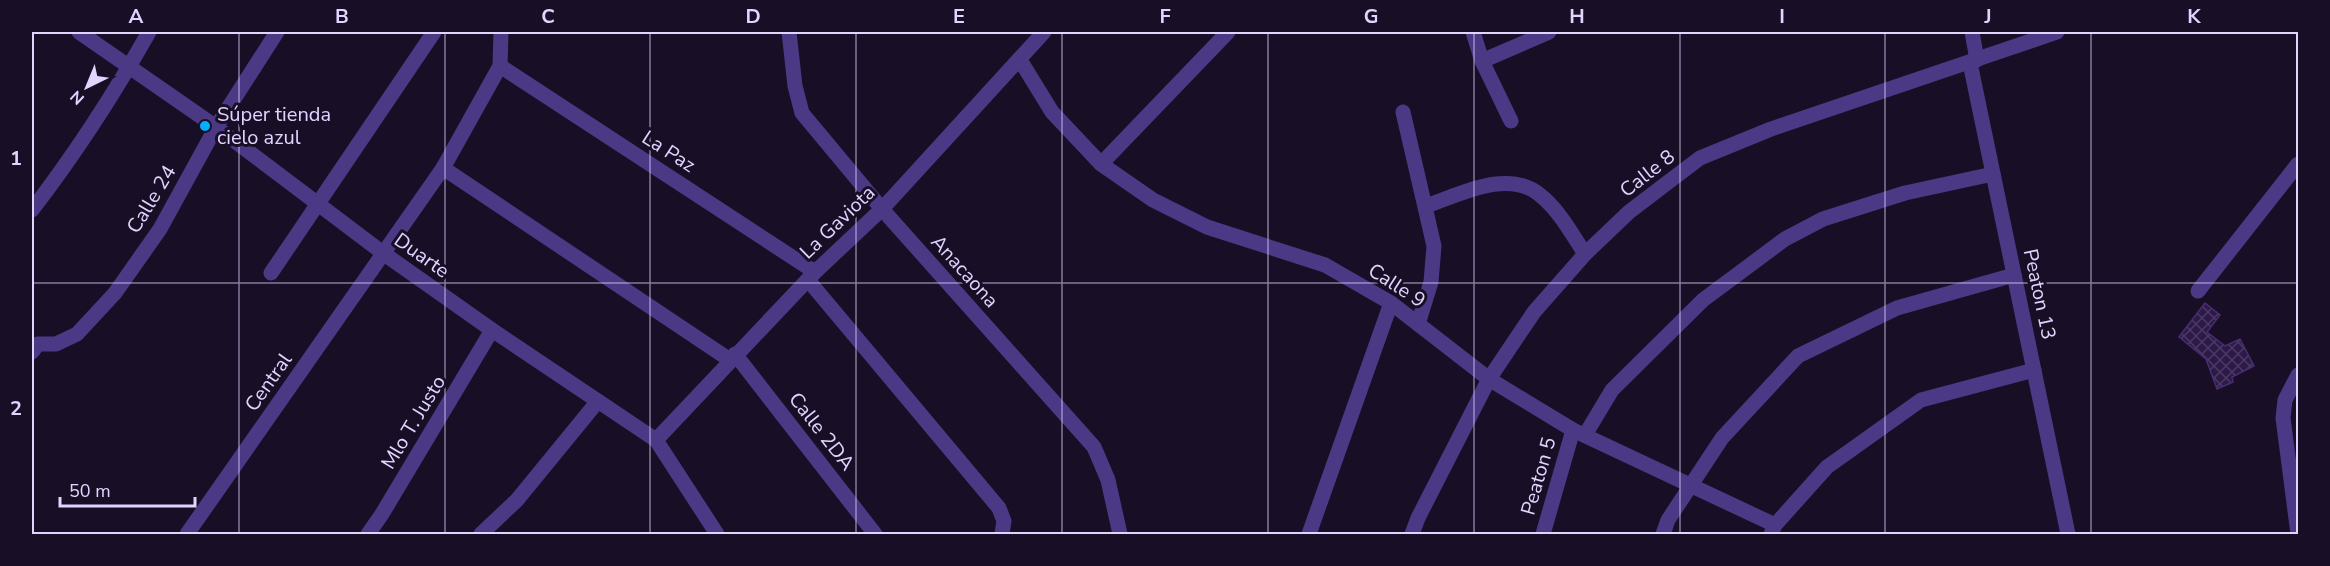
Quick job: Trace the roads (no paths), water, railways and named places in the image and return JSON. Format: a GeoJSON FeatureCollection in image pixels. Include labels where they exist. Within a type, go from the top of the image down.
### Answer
{"type":"FeatureCollection","features":[{"type":"Feature","properties":{"kind":"street","name":"Duarte"},"geometry":{"type":"LineString","coordinates":[[79,32],[216,127],[383,253],[492,330],[656,440],[717,534]]}},
{"type":"Feature","properties":{"kind":"street"},"geometry":{"type":"LineString","coordinates":[[32,210],[62,171],[149,32]]}},
{"type":"Feature","properties":{"kind":"street","name":"Calle 24"},"geometry":{"type":"LineString","coordinates":[[32,352],[38,344],[56,344],[77,334],[115,293],[160,229],[216,127],[277,32]]}},
{"type":"Feature","properties":{"kind":"street"},"geometry":{"type":"LineString","coordinates":[[271,273],[434,32]]}},
{"type":"Feature","properties":{"kind":"street"},"geometry":{"type":"LineString","coordinates":[[500,66],[501,32]]}},
{"type":"Feature","properties":{"kind":"street","name":"Anacaona"},"geometry":{"type":"LineString","coordinates":[[789,32],[795,86],[802,113],[882,209],[1094,447],[1108,480],[1120,534]]}},
{"type":"Feature","properties":{"kind":"street","name":"La Gaviota"},"geometry":{"type":"LineString","coordinates":[[656,440],[811,276],[882,209],[1044,32]]}},
{"type":"Feature","properties":{"kind":"street"},"geometry":{"type":"LineString","coordinates":[[1101,164],[1228,32]]}},
{"type":"Feature","properties":{"kind":"street"},"geometry":{"type":"LineString","coordinates":[[1473,32],[1482,61],[1511,121]]}},
{"type":"Feature","properties":{"kind":"street"},"geometry":{"type":"LineString","coordinates":[[1482,61],[1549,32]]}},
{"type":"Feature","properties":{"kind":"street","name":"Peaton 13"},"geometry":{"type":"LineString","coordinates":[[1972,32],[1974,61],[1993,174],[2068,534]]}},
{"type":"Feature","properties":{"kind":"street","name":"Calle 8"},"geometry":{"type":"LineString","coordinates":[[1412,534],[1489,378],[1534,312],[1585,254],[1629,212],[1700,158],[1771,129],[2051,33]]}},
{"type":"Feature","properties":{"kind":"street","name":"Calle 9"},"geometry":{"type":"LineString","coordinates":[[1020,60],[1052,112],[1101,164],[1153,200],[1207,227],[1325,265],[1391,303],[1489,378],[1579,433],[1691,484],[1773,530]]}},
{"type":"Feature","properties":{"kind":"street","name":"Central"},"geometry":{"type":"LineString","coordinates":[[187,534],[443,168],[500,66]]}},
{"type":"Feature","properties":{"kind":"street","name":"La Paz"},"geometry":{"type":"LineString","coordinates":[[500,66],[811,276],[999,508],[1004,521],[1002,534]]}},
{"type":"Feature","properties":{"kind":"street"},"geometry":{"type":"LineString","coordinates":[[1403,112],[1434,256],[1431,282],[1418,324]]}},
{"type":"Feature","properties":{"kind":"street"},"geometry":{"type":"LineString","coordinates":[[2198,291],[2298,164]]}},
{"type":"Feature","properties":{"kind":"street","name":"Calle 2DA"},"geometry":{"type":"LineString","coordinates":[[443,168],[733,357],[875,534]]}},
{"type":"Feature","properties":{"kind":"street","name":"Peaton 5"},"geometry":{"type":"LineString","coordinates":[[1543,534],[1579,433],[1612,390],[1695,308],[1785,239],[1823,219],[1905,193],[1993,174]]}},
{"type":"Feature","properties":{"kind":"street"},"geometry":{"type":"LineString","coordinates":[[1425,206],[1490,184],[1512,183],[1530,187],[1554,209],[1585,254]]}},
{"type":"Feature","properties":{"kind":"street"},"geometry":{"type":"LineString","coordinates":[[1663,534],[1668,520],[1722,438],[1798,356],[1897,308],[2014,275]]}},
{"type":"Feature","properties":{"kind":"street"},"geometry":{"type":"LineString","coordinates":[[1309,534],[1391,303]]}},
{"type":"Feature","properties":{"kind":"street","name":"Mlo T. Justo"},"geometry":{"type":"LineString","coordinates":[[368,534],[492,330]]}},
{"type":"Feature","properties":{"kind":"street"},"geometry":{"type":"LineString","coordinates":[[1773,530],[1827,468],[1922,400],[2034,370]]}},
{"type":"Feature","properties":{"kind":"street"},"geometry":{"type":"LineString","coordinates":[[2298,375],[2285,400],[2283,418],[2298,532]]}},
{"type":"Feature","properties":{"kind":"street"},"geometry":{"type":"LineString","coordinates":[[481,534],[517,500],[598,401]]}},
{"type":"Feature","properties":{"kind":"place","name":"Súper tienda cielo azul"},"geometry":{"type":"Point","coordinates":[205,126]}}]}
